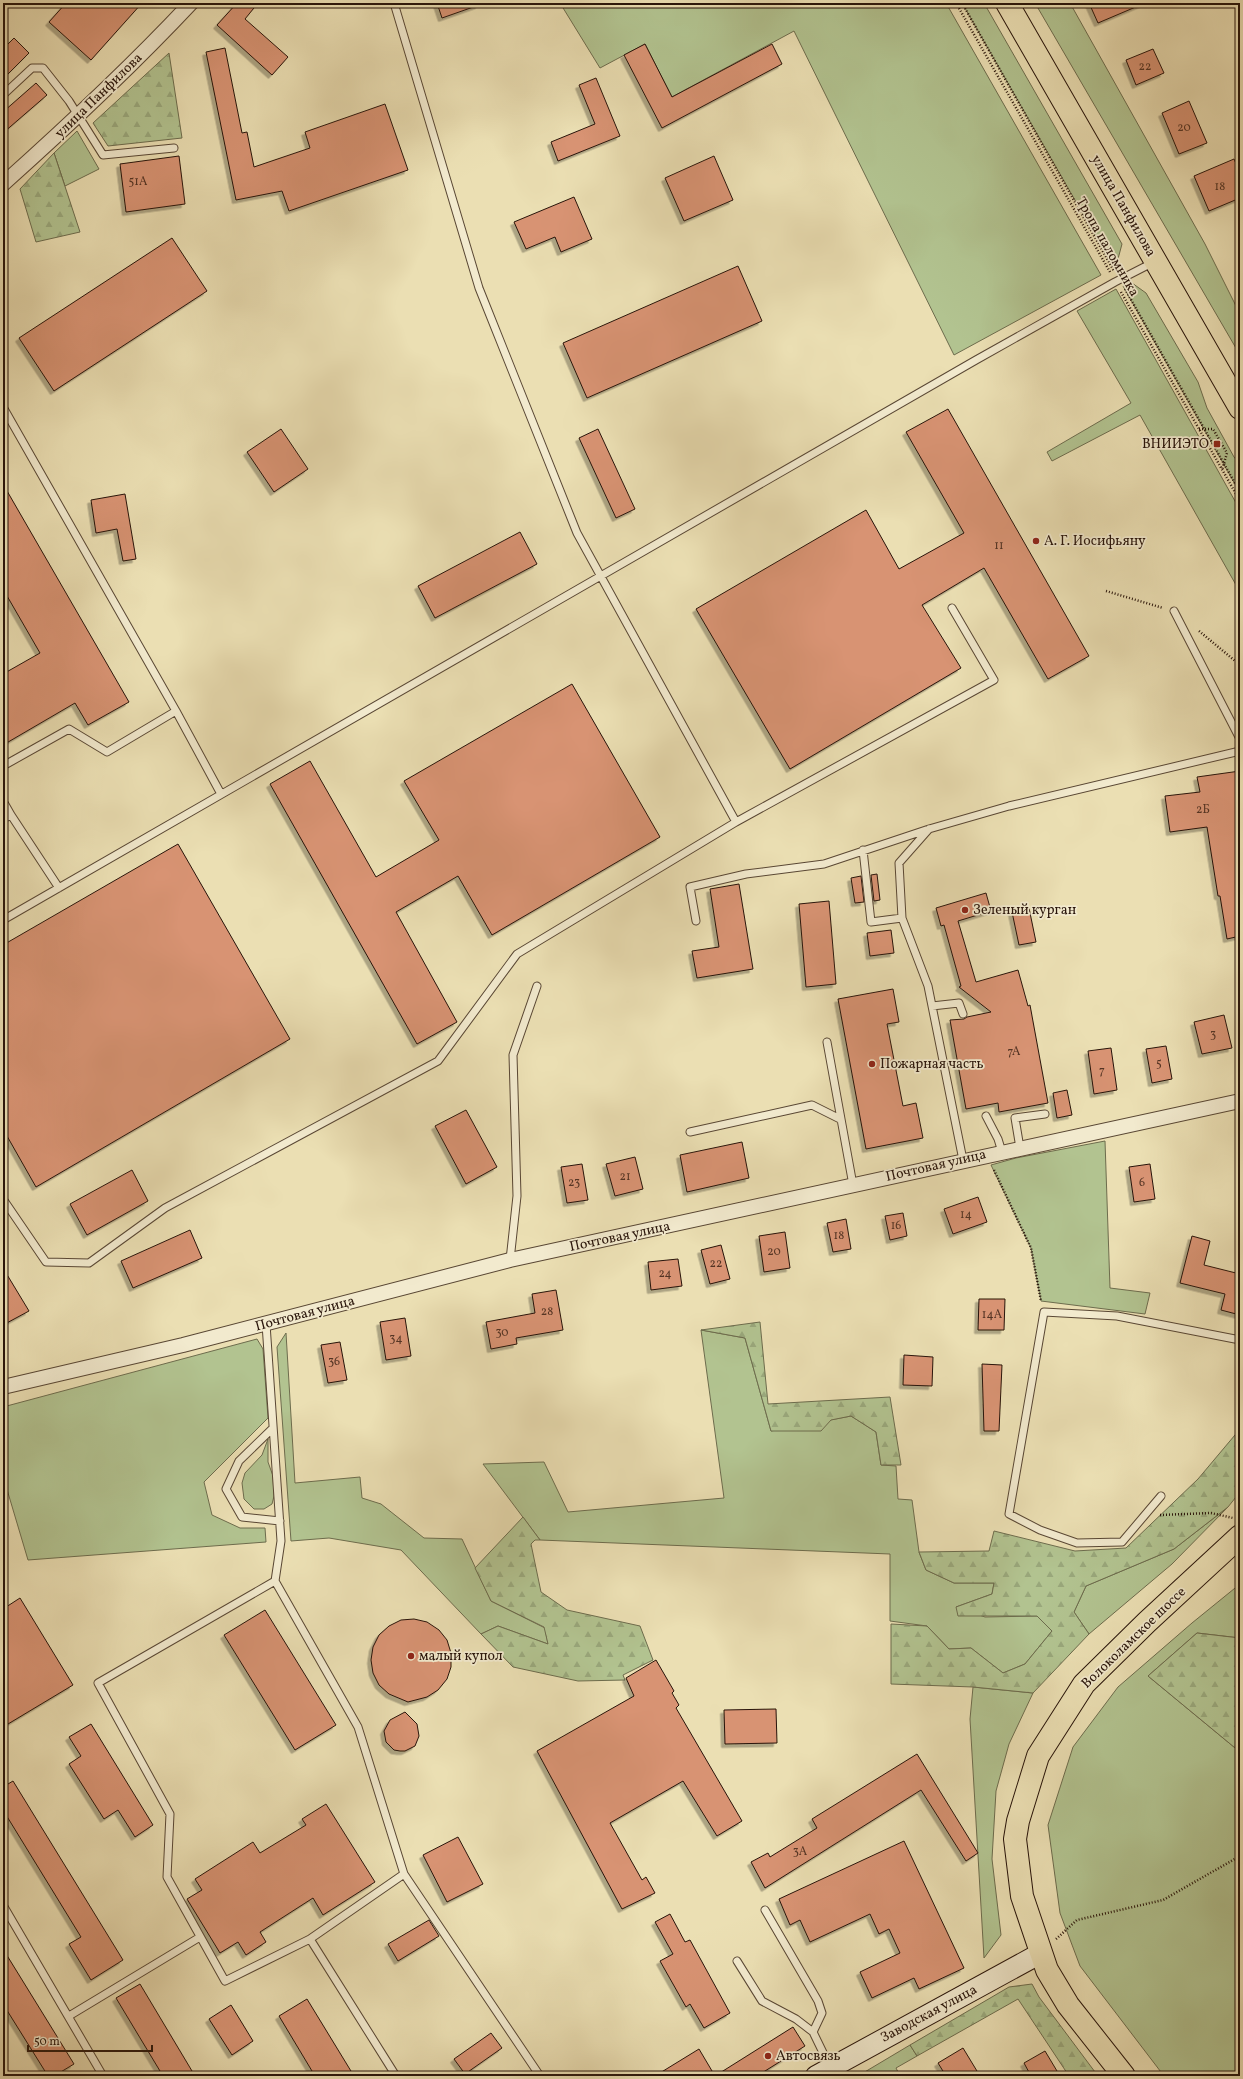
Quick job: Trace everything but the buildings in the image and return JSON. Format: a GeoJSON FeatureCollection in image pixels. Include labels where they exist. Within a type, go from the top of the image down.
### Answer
{"type":"FeatureCollection","features":[{"type":"Feature","properties":{"kind":"main road","name":"улица Панфилова"},"geometry":{"type":"LineString","coordinates":[[1006,3],[1240,408]]}},
{"type":"Feature","properties":{"kind":"main road","name":"Волоколамское шоссе"},"geometry":{"type":"LineString","coordinates":[[1124,2076],[1068,2005],[1047,1970],[1022,1896],[1015,1839],[1018,1821],[1038,1756],[1084,1684],[1147,1622],[1237,1527]]}},
{"type":"Feature","properties":{"kind":"main road","name":"Заводская улица"},"geometry":{"type":"LineString","coordinates":[[824,2072],[1041,1953]]}},
{"type":"Feature","properties":{"kind":"street","name":"улица Панфилова"},"geometry":{"type":"LineString","coordinates":[[3,184],[78,118],[134,64],[191,3]]}},
{"type":"Feature","properties":{"kind":"street","name":"Почтовая улица"},"geometry":{"type":"LineString","coordinates":[[3,1388],[266,1324],[510,1260],[963,1160],[1240,1101]]}},
{"type":"Feature","properties":{"kind":"lane"},"geometry":{"type":"LineString","coordinates":[[394,3],[479,288],[577,533],[736,822]]}},
{"type":"Feature","properties":{"kind":"lane"},"geometry":{"type":"LineString","coordinates":[[3,95],[32,68],[43,68],[69,101],[78,118],[103,155],[174,148]]}},
{"type":"Feature","properties":{"kind":"lane"},"geometry":{"type":"LineString","coordinates":[[3,920],[976,360],[1117,281],[1155,262]]}},
{"type":"Feature","properties":{"kind":"lane"},"geometry":{"type":"LineString","coordinates":[[3,407],[176,711],[221,794]]}},
{"type":"Feature","properties":{"kind":"lane"},"geometry":{"type":"LineString","coordinates":[[3,1199],[46,1262],[89,1263],[165,1208],[438,1061],[517,954],[736,822],[994,680],[952,608]]}},
{"type":"Feature","properties":{"kind":"lane"},"geometry":{"type":"LineString","coordinates":[[1174,611],[1240,739]]}},
{"type":"Feature","properties":{"kind":"lane"},"geometry":{"type":"LineString","coordinates":[[3,766],[69,729],[107,752],[176,711]]}},
{"type":"Feature","properties":{"kind":"lane"},"geometry":{"type":"LineString","coordinates":[[696,921],[690,887],[746,874],[824,864],[929,829],[1009,806],[1240,751]]}},
{"type":"Feature","properties":{"kind":"lane"},"geometry":{"type":"LineString","coordinates":[[3,801],[59,888]]}},
{"type":"Feature","properties":{"kind":"lane"},"geometry":{"type":"LineString","coordinates":[[3,819],[11,815]]}},
{"type":"Feature","properties":{"kind":"lane"},"geometry":{"type":"LineString","coordinates":[[929,829],[899,863],[902,918],[928,986],[963,1160]]}},
{"type":"Feature","properties":{"kind":"lane"},"geometry":{"type":"LineString","coordinates":[[863,850],[872,922],[902,918]]}},
{"type":"Feature","properties":{"kind":"lane"},"geometry":{"type":"LineString","coordinates":[[510,1260],[517,1196],[513,1055],[537,986]]}},
{"type":"Feature","properties":{"kind":"lane"},"geometry":{"type":"LineString","coordinates":[[932,1006],[959,1003],[964,1014]]}},
{"type":"Feature","properties":{"kind":"lane"},"geometry":{"type":"LineString","coordinates":[[827,1042],[853,1185]]}},
{"type":"Feature","properties":{"kind":"lane"},"geometry":{"type":"LineString","coordinates":[[690,1132],[812,1105],[840,1119]]}},
{"type":"Feature","properties":{"kind":"lane"},"geometry":{"type":"LineString","coordinates":[[1020,1148],[1015,1118],[1045,1114]]}},
{"type":"Feature","properties":{"kind":"lane"},"geometry":{"type":"LineString","coordinates":[[986,1116],[998,1139],[1002,1152]]}},
{"type":"Feature","properties":{"kind":"lane"},"geometry":{"type":"LineString","coordinates":[[1161,1496],[1122,1542],[1077,1543],[1040,1530],[1010,1514],[1044,1312],[1117,1316],[1240,1340]]}},
{"type":"Feature","properties":{"kind":"lane"},"geometry":{"type":"LineString","coordinates":[[266,1324],[281,1541],[275,1581],[358,1727],[404,1874],[540,2076]]}},
{"type":"Feature","properties":{"kind":"lane"},"geometry":{"type":"LineString","coordinates":[[273,1428],[239,1461],[226,1489],[242,1517],[280,1521]]}},
{"type":"Feature","properties":{"kind":"lane"},"geometry":{"type":"LineString","coordinates":[[275,1581],[98,1683],[170,1814],[167,1877],[225,1981],[310,1939],[404,1874]]}},
{"type":"Feature","properties":{"kind":"lane"},"geometry":{"type":"LineString","coordinates":[[3,1905],[103,2076]]}},
{"type":"Feature","properties":{"kind":"lane"},"geometry":{"type":"LineString","coordinates":[[765,1910],[818,2001],[822,2013],[813,2032]]}},
{"type":"Feature","properties":{"kind":"lane"},"geometry":{"type":"LineString","coordinates":[[69,2016],[200,1937]]}},
{"type":"Feature","properties":{"kind":"lane"},"geometry":{"type":"LineString","coordinates":[[310,1939],[396,2076]]}},
{"type":"Feature","properties":{"kind":"lane"},"geometry":{"type":"LineString","coordinates":[[737,1961],[762,2001],[796,2019],[813,2032],[824,2072]]}},
{"type":"Feature","properties":{"kind":"path","name":"Тропа паломника"},"geometry":{"type":"LineString","coordinates":[[956,3],[1117,281],[1198,429],[1240,501]]}},
{"type":"Feature","properties":{"kind":"path"},"geometry":{"type":"LineString","coordinates":[[962,3],[1117,281],[1240,492]]}},
{"type":"Feature","properties":{"kind":"path"},"geometry":{"type":"LineString","coordinates":[[1198,429],[1214,429],[1227,453],[1222,471]]}},
{"type":"Feature","properties":{"kind":"path"},"geometry":{"type":"LineString","coordinates":[[987,1155],[1031,1248],[1044,1312]]}},
{"type":"Feature","properties":{"kind":"path"},"geometry":{"type":"LineString","coordinates":[[1144,1516],[1211,1513],[1237,1527]]}},
{"type":"Feature","properties":{"kind":"path"},"geometry":{"type":"LineString","coordinates":[[1041,1953],[1077,1920],[1163,1900],[1240,1856]]}},
{"type":"Feature","properties":{"kind":"green space"},"geometry":{"type":"Polygon","coordinates":[[[560,3],[946,3],[1101,275],[954,355],[794,31],[672,97],[645,44],[600,68],[560,3]]]}},
{"type":"Feature","properties":{"kind":"green space"},"geometry":{"type":"Polygon","coordinates":[[[962,3],[984,3],[1122,244],[1115,270],[962,3]]]}},
{"type":"Feature","properties":{"kind":"green space"},"geometry":{"type":"Polygon","coordinates":[[[1035,3],[1070,3],[1205,244],[1240,314],[1240,355],[1035,3]]]}},
{"type":"Feature","properties":{"kind":"green space"},"geometry":{"type":"Polygon","coordinates":[[[169,53],[182,138],[108,146],[93,123],[169,53]]]}},
{"type":"Feature","properties":{"kind":"green space"},"geometry":{"type":"Polygon","coordinates":[[[77,131],[99,169],[65,186],[54,153],[77,131]]]}},
{"type":"Feature","properties":{"kind":"green space"},"geometry":{"type":"Polygon","coordinates":[[[54,153],[80,232],[36,242],[20,189],[54,153]]]}},
{"type":"Feature","properties":{"kind":"green space"},"geometry":{"type":"Polygon","coordinates":[[[1132,283],[1146,293],[1198,382],[1207,408],[1234,457],[1240,464],[1240,493],[1123,286],[1132,283]]]}},
{"type":"Feature","properties":{"kind":"green space"},"geometry":{"type":"Polygon","coordinates":[[[1116,289],[1240,510],[1240,592],[1140,415],[1052,461],[1047,452],[1131,403],[1077,311],[1116,289]]]}},
{"type":"Feature","properties":{"kind":"green space"},"geometry":{"type":"Polygon","coordinates":[[[1105,1141],[1110,1288],[1150,1293],[1145,1314],[1041,1301],[1031,1248],[991,1165],[1016,1158],[1105,1141]]]}},
{"type":"Feature","properties":{"kind":"green space"},"geometry":{"type":"Polygon","coordinates":[[[760,1322],[768,1404],[890,1397],[901,1465],[881,1465],[876,1432],[851,1416],[831,1420],[821,1431],[771,1431],[745,1338],[701,1330],[760,1322]]]}},
{"type":"Feature","properties":{"kind":"green space"},"geometry":{"type":"Polygon","coordinates":[[[701,1330],[745,1338],[771,1431],[851,1416],[876,1432],[881,1465],[896,1466],[898,1499],[912,1500],[919,1552],[926,1570],[954,1583],[994,1583],[992,1594],[956,1607],[985,1617],[1037,1616],[1052,1631],[1025,1664],[1003,1673],[971,1648],[949,1649],[927,1626],[890,1621],[890,1554],[540,1540],[483,1464],[544,1462],[568,1512],[724,1498],[701,1330]]]}},
{"type":"Feature","properties":{"kind":"green space"},"geometry":{"type":"Polygon","coordinates":[[[286,1333],[295,1483],[360,1477],[362,1498],[381,1504],[424,1538],[462,1539],[491,1601],[545,1628],[548,1644],[498,1626],[481,1634],[401,1550],[329,1538],[291,1541],[277,1347],[286,1333]]]}},
{"type":"Feature","properties":{"kind":"green space"},"geometry":{"type":"Polygon","coordinates":[[[257,1339],[263,1349],[268,1418],[204,1482],[212,1515],[240,1528],[265,1528],[266,1542],[28,1560],[3,1476],[3,1407],[257,1339]]]}},
{"type":"Feature","properties":{"kind":"green space"},"geometry":{"type":"Polygon","coordinates":[[[1240,1429],[1240,1492],[1228,1507],[1174,1549],[1086,1586],[1074,1612],[1089,1634],[1033,1693],[973,1687],[891,1684],[891,1624],[927,1626],[949,1649],[971,1648],[1003,1673],[1025,1664],[1052,1631],[1037,1616],[958,1616],[956,1607],[992,1594],[994,1583],[954,1583],[926,1570],[919,1552],[989,1551],[994,1531],[1075,1551],[1126,1548],[1198,1479],[1240,1429]]]}},
{"type":"Feature","properties":{"kind":"green space"},"geometry":{"type":"Polygon","coordinates":[[[268,1439],[268,1462],[273,1476],[274,1496],[272,1504],[264,1509],[254,1509],[244,1499],[242,1483],[245,1473],[262,1455],[268,1439]]]}},
{"type":"Feature","properties":{"kind":"green space"},"geometry":{"type":"Polygon","coordinates":[[[1228,1507],[1172,1564],[1089,1634],[1074,1612],[1086,1586],[1174,1549],[1228,1507]]]}},
{"type":"Feature","properties":{"kind":"green space"},"geometry":{"type":"Polygon","coordinates":[[[523,1517],[540,1540],[535,1540],[531,1544],[541,1592],[567,1610],[640,1626],[653,1660],[623,1675],[625,1680],[578,1681],[513,1667],[481,1634],[498,1626],[548,1644],[544,1627],[491,1601],[475,1568],[523,1517]]]}},
{"type":"Feature","properties":{"kind":"green space"},"geometry":{"type":"Polygon","coordinates":[[[1240,1584],[1240,1638],[1197,1633],[1148,1676],[1240,1752],[1240,2076],[1164,2076],[1080,1966],[1060,1913],[1048,1825],[1073,1747],[1118,1687],[1240,1584]]]}},
{"type":"Feature","properties":{"kind":"green space"},"geometry":{"type":"Polygon","coordinates":[[[1197,1633],[1240,1638],[1240,1752],[1148,1676],[1197,1633]]]}},
{"type":"Feature","properties":{"kind":"green space"},"geometry":{"type":"Polygon","coordinates":[[[973,1687],[1033,1693],[1009,1744],[996,1791],[992,1859],[1001,1935],[984,1958],[970,1719],[973,1687]]]}},
{"type":"Feature","properties":{"kind":"green space"},"geometry":{"type":"Polygon","coordinates":[[[1032,1984],[1039,1997],[1098,2076],[1069,2076],[1018,1999],[917,2056],[910,2045],[1009,1987],[1032,1984]]]}},
{"type":"Feature","properties":{"kind":"green space"},"geometry":{"type":"Polygon","coordinates":[[[910,2045],[917,2056],[896,2068],[900,2076],[858,2076],[910,2045]]]}},
{"type":"Feature","properties":{"kind":"place","name":"ВНИИЭТО"},"geometry":{"type":"Point","coordinates":[1217,444]}},
{"type":"Feature","properties":{"kind":"place","name":"А. Г. Иосифьяну"},"geometry":{"type":"Point","coordinates":[1036,541]}},
{"type":"Feature","properties":{"kind":"place","name":"Зеленый курган"},"geometry":{"type":"Point","coordinates":[965,910]}},
{"type":"Feature","properties":{"kind":"place","name":"Пожарная часть"},"geometry":{"type":"Point","coordinates":[872,1064]}},
{"type":"Feature","properties":{"kind":"place","name":"малый купол"},"geometry":{"type":"Point","coordinates":[411,1656]}},
{"type":"Feature","properties":{"kind":"place","name":"Автосвязь"},"geometry":{"type":"Point","coordinates":[768,2056]}}]}
